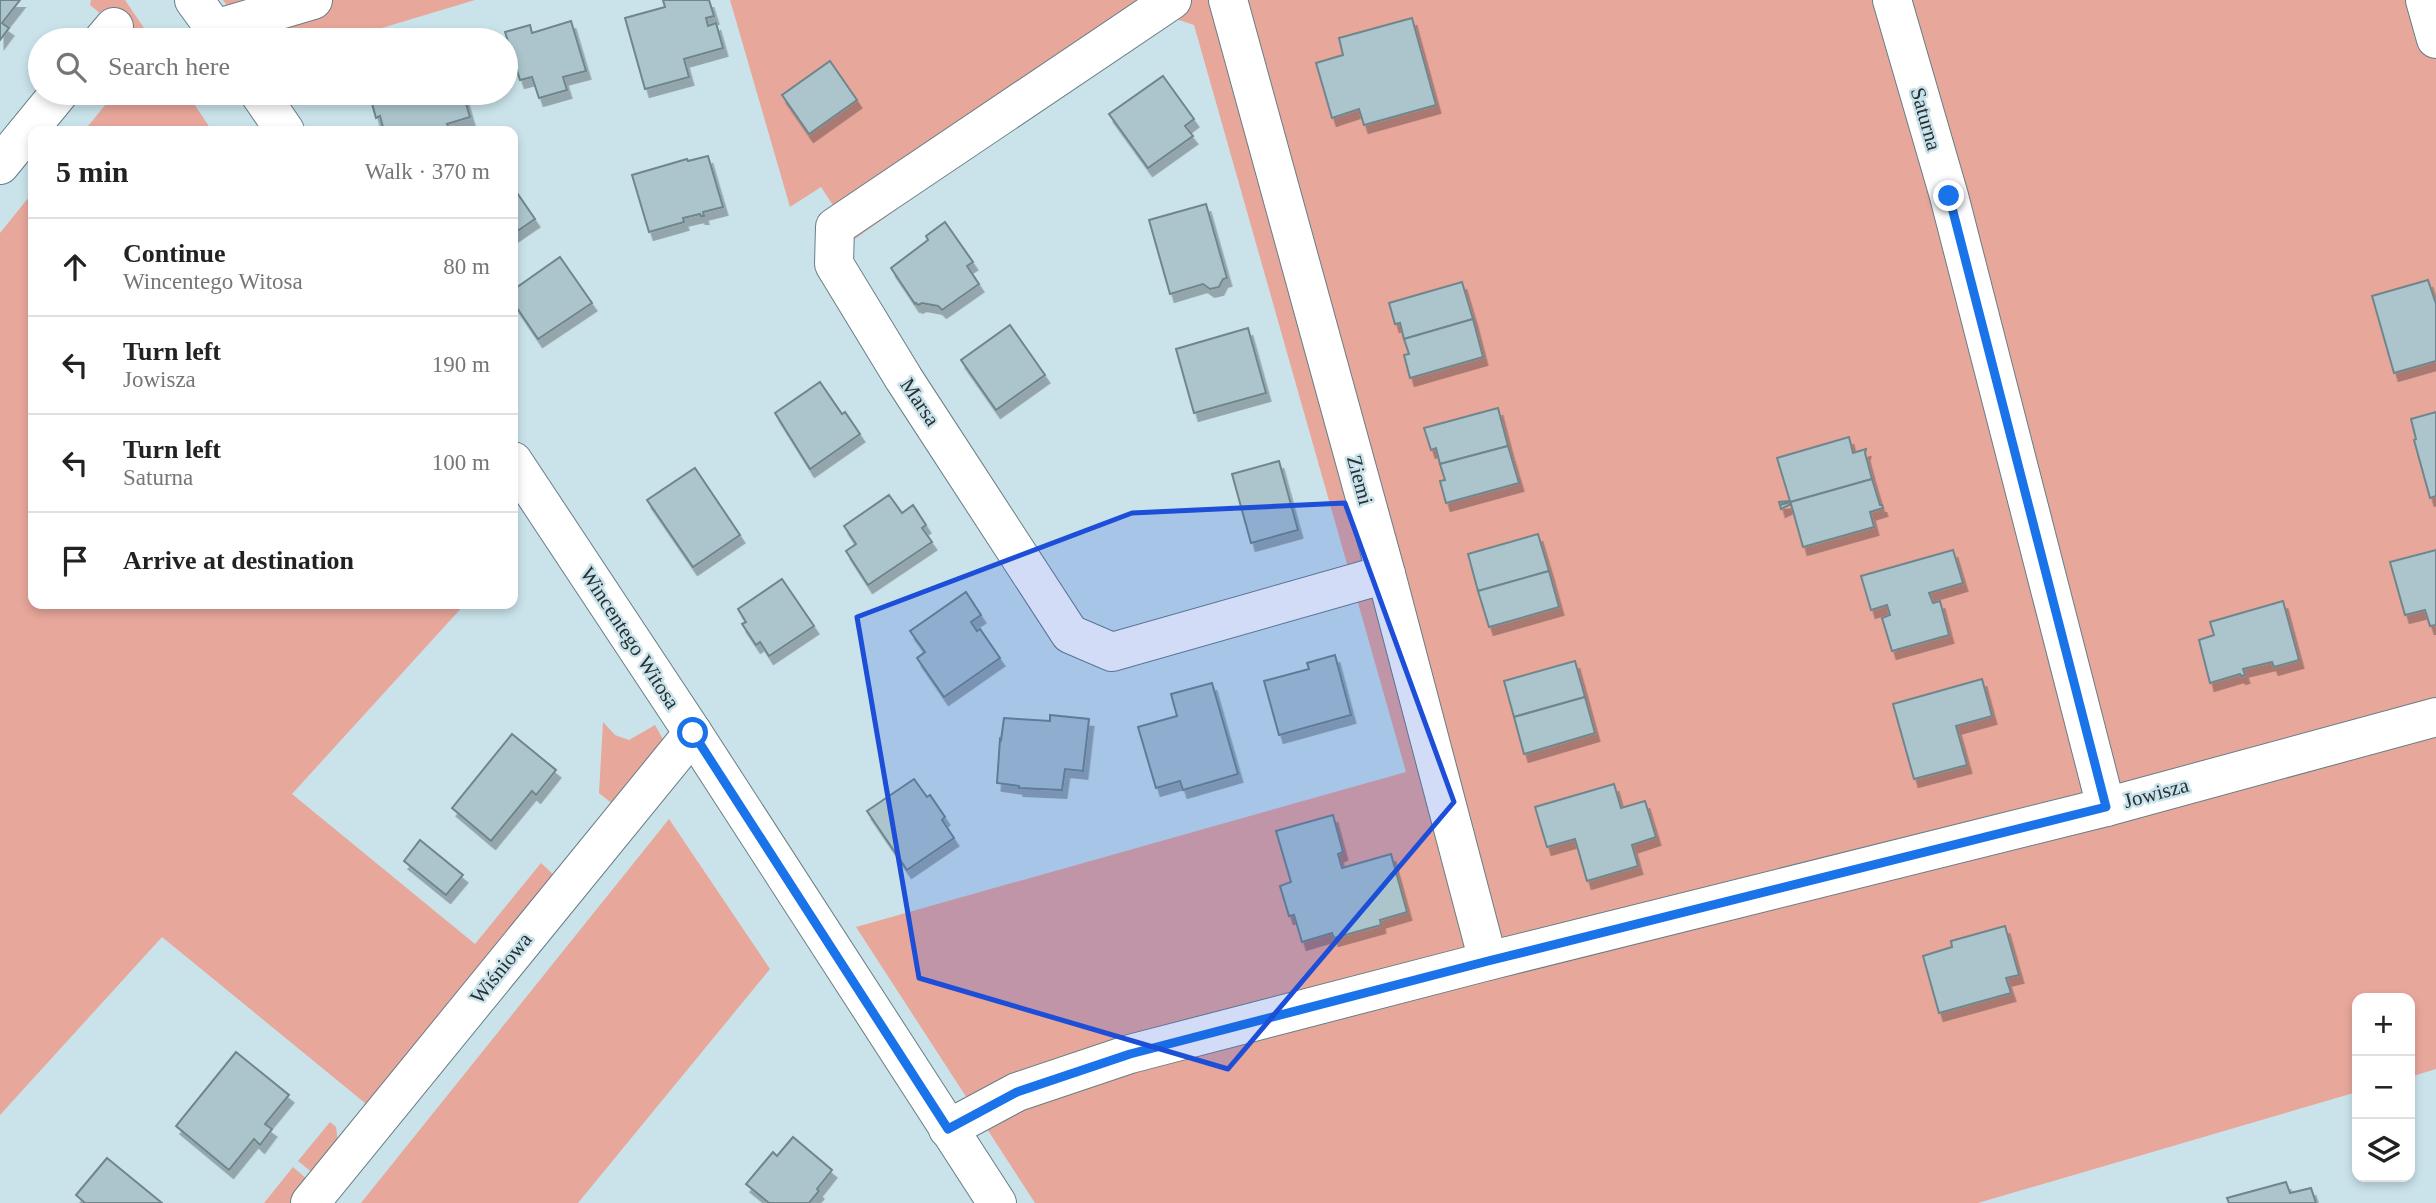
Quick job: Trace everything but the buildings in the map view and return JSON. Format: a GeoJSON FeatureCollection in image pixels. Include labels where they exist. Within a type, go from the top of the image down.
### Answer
{"type":"FeatureCollection","features":[{"type":"Feature","properties":{"kind":"street"},"geometry":{"type":"LineString","coordinates":[[211,23],[313,0]]}},
{"type":"Feature","properties":{"kind":"street","name":"Marsa"},"geometry":{"type":"LineString","coordinates":[[1172,0],[835,228],[834,264],[904,379],[1070,634],[1112,652],[1386,573]]}},
{"type":"Feature","properties":{"kind":"street","name":"Ziemi"},"geometry":{"type":"LineString","coordinates":[[1228,0],[1386,573],[1488,961]]}},
{"type":"Feature","properties":{"kind":"street","name":"Saturna"},"geometry":{"type":"LineString","coordinates":[[1892,0],[1949,196],[2106,807]]}},
{"type":"Feature","properties":{"kind":"street"},"geometry":{"type":"LineString","coordinates":[[2425,0],[2436,39]]}},
{"type":"Feature","properties":{"kind":"street"},"geometry":{"type":"LineString","coordinates":[[32,126],[50,105]]}},
{"type":"Feature","properties":{"kind":"street"},"geometry":{"type":"LineString","coordinates":[[267,105],[282,126]]}},
{"type":"Feature","properties":{"kind":"street"},"geometry":{"type":"LineString","coordinates":[[0,165],[28,131]]}},
{"type":"Feature","properties":{"kind":"street","name":"Wincentego Witosa"},"geometry":{"type":"LineString","coordinates":[[518,469],[693,733],[995,1202]]}},
{"type":"Feature","properties":{"kind":"street","name":"Jowisza"},"geometry":{"type":"LineString","coordinates":[[948,1129],[1017,1092],[1130,1054],[1488,961],[2106,807],[2436,717]]}},
{"type":"Feature","properties":{"kind":"street","name":"Wiśniowa"},"geometry":{"type":"LineString","coordinates":[[310,1203],[693,733]]}},
{"type":"Feature","properties":{"kind":"highlighted area"},"geometry":{"type":"Polygon","coordinates":[[[1345,503],[1454,802],[1228,1069],[919,978],[857,617],[1132,513],[1345,503]]]}},
{"type":"Feature","properties":{"kind":"shaded area"},"geometry":{"type":"Polygon","coordinates":[[[91,0],[125,0],[144,28],[118,28],[90,5],[91,0]]]}},
{"type":"Feature","properties":{"kind":"shaded area"},"geometry":{"type":"Polygon","coordinates":[[[223,0],[475,0],[382,28],[243,28],[223,0]]]}},
{"type":"Feature","properties":{"kind":"shaded area"},"geometry":{"type":"Polygon","coordinates":[[[730,0],[2436,0],[2436,1069],[2415,1075],[2415,993],[2352,993],[2352,1093],[1978,1203],[1035,1203],[856,927],[1406,772],[1194,25],[1167,16],[855,239],[821,187],[790,207],[730,0]]]}},
{"type":"Feature","properties":{"kind":"shaded area"},"geometry":{"type":"Polygon","coordinates":[[[105,105],[195,105],[209,126],[88,126],[105,105]]]}},
{"type":"Feature","properties":{"kind":"shaded area"},"geometry":{"type":"Polygon","coordinates":[[[28,198],[28,609],[460,609],[292,794],[475,944],[541,863],[556,877],[369,1105],[364,1106],[365,1103],[162,937],[0,1115],[0,233],[28,198]]]}},
{"type":"Feature","properties":{"kind":"shaded area"},"geometry":{"type":"Polygon","coordinates":[[[603,722],[615,735],[629,740],[655,725],[665,743],[614,805],[599,793],[603,722]]]}},
{"type":"Feature","properties":{"kind":"shaded area"},"geometry":{"type":"Polygon","coordinates":[[[669,819],[770,969],[578,1203],[361,1203],[669,819]]]}},
{"type":"Feature","properties":{"kind":"shaded area"},"geometry":{"type":"Polygon","coordinates":[[[330,1122],[336,1127],[338,1143],[314,1174],[298,1161],[330,1122]]]}},
{"type":"Feature","properties":{"kind":"shaded area"},"geometry":{"type":"Polygon","coordinates":[[[293,1167],[308,1180],[290,1203],[264,1203],[293,1167]]]}},
{"type":"Feature","properties":{"kind":"route"},"geometry":{"type":"LineString","coordinates":[[693,733],[948,1129],[1017,1092],[1130,1054],[1488,961],[2106,807],[1949,196]]}}]}
